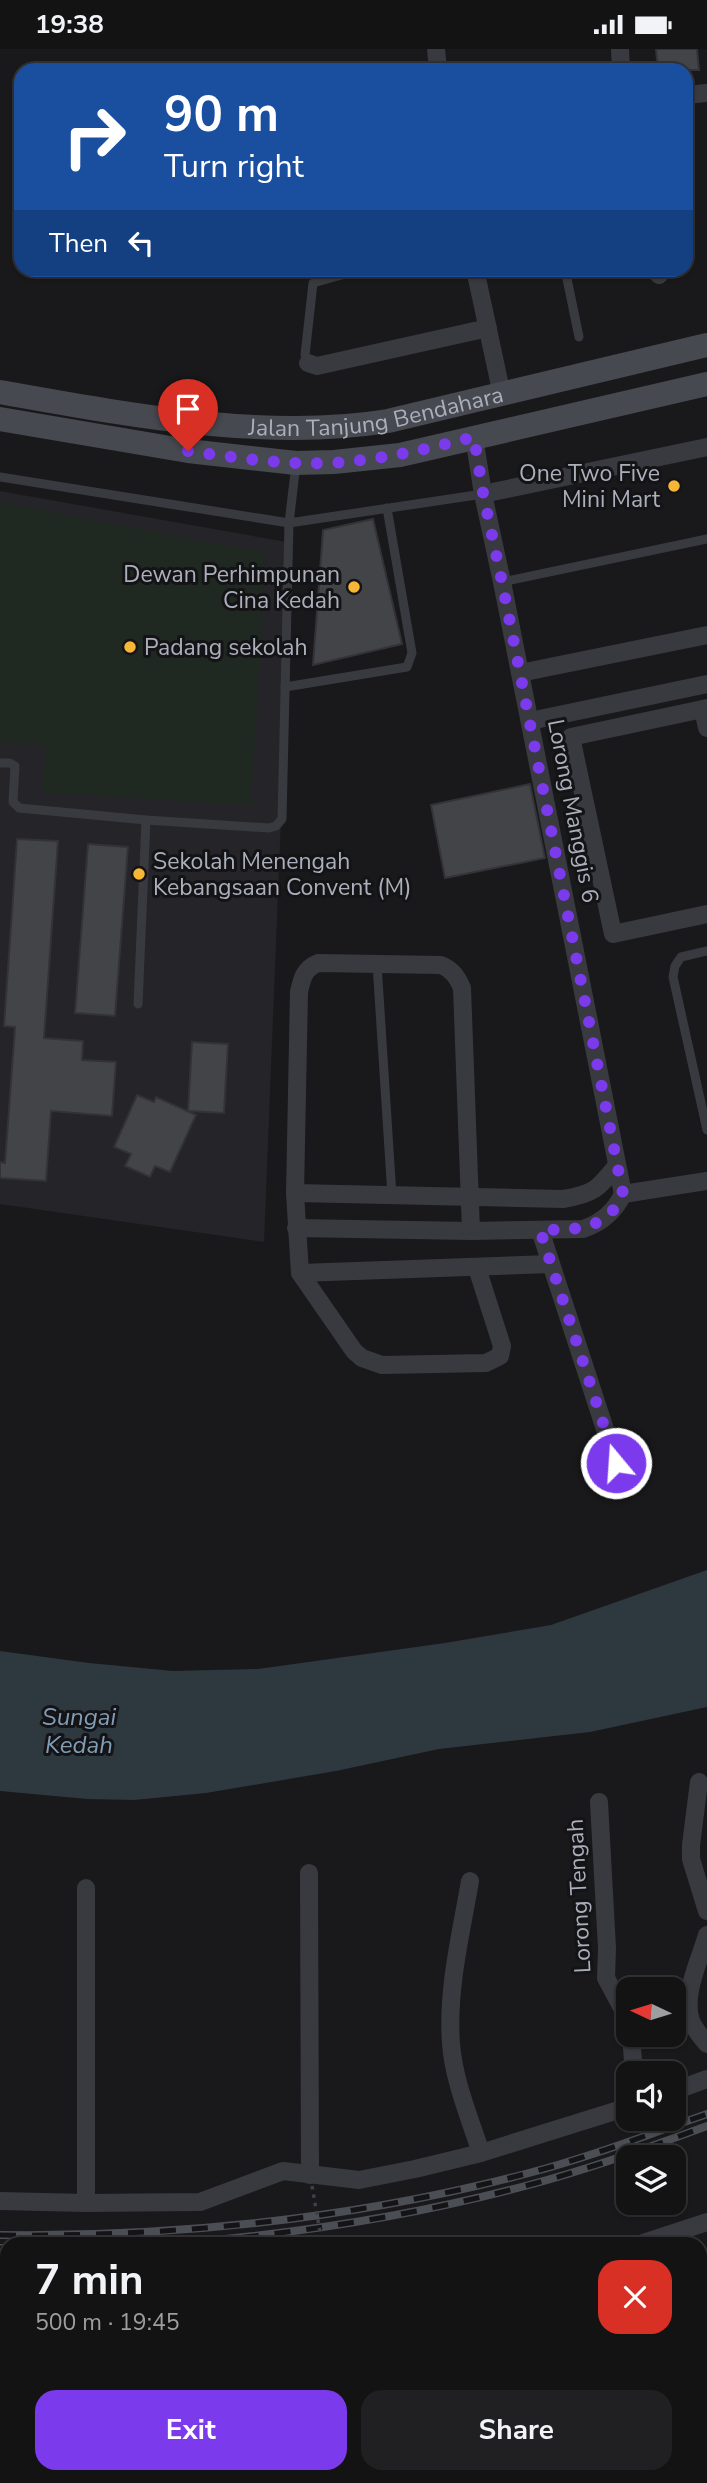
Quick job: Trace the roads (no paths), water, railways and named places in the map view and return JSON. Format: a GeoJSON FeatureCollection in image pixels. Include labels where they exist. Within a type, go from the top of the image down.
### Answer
{"type":"FeatureCollection","features":[{"type":"Feature","properties":{"kind":"main road","name":"Jalan Tanjung Bendahara"},"geometry":{"type":"LineString","coordinates":[[0,392],[161,417],[302,429],[350,428],[707,345]]}},
{"type":"Feature","properties":{"kind":"main road","name":"Jalan Tanjung Bendahara"},"geometry":{"type":"LineString","coordinates":[[0,419],[188,451],[296,463],[334,462],[400,455],[707,384]]}},
{"type":"Feature","properties":{"kind":"street"},"geometry":{"type":"LineString","coordinates":[[477,277],[502,394]]}},
{"type":"Feature","properties":{"kind":"street"},"geometry":{"type":"LineString","coordinates":[[308,363],[317,366],[488,328]]}},
{"type":"Feature","properties":{"kind":"street","name":"Lorong Manggis 6"},"geometry":{"type":"LineString","coordinates":[[474,437],[623,1194]]}},
{"type":"Feature","properties":{"kind":"street"},"geometry":{"type":"LineString","coordinates":[[483,493],[707,447]]}},
{"type":"Feature","properties":{"kind":"street"},"geometry":{"type":"LineString","coordinates":[[520,673],[707,635]]}},
{"type":"Feature","properties":{"kind":"street"},"geometry":{"type":"LineString","coordinates":[[530,721],[707,684]]}},
{"type":"Feature","properties":{"kind":"street"},"geometry":{"type":"LineString","coordinates":[[707,728],[705,708],[571,737],[613,934],[707,914]]}},
{"type":"Feature","properties":{"kind":"street"},"geometry":{"type":"LineString","coordinates":[[471,1231],[462,988],[450,969],[441,965],[318,963],[308,968],[302,978],[299,992],[295,1193],[300,1273],[354,1351],[362,1358],[382,1365],[486,1363],[500,1356],[502,1346],[477,1268]]}},
{"type":"Feature","properties":{"kind":"street"},"geometry":{"type":"LineString","coordinates":[[295,1193],[563,1199],[586,1196],[601,1185],[617,1165]]}},
{"type":"Feature","properties":{"kind":"street"},"geometry":{"type":"LineString","coordinates":[[296,1228],[471,1231],[583,1229],[609,1214],[619,1204],[623,1194],[707,1181]]}},
{"type":"Feature","properties":{"kind":"street"},"geometry":{"type":"LineString","coordinates":[[540,1230],[616,1463]]}},
{"type":"Feature","properties":{"kind":"street"},"geometry":{"type":"LineString","coordinates":[[300,1273],[551,1264]]}},
{"type":"Feature","properties":{"kind":"street"},"geometry":{"type":"LineString","coordinates":[[699,1782],[691,1859],[707,1911]]}},
{"type":"Feature","properties":{"kind":"street","name":"Lorong Tengah"},"geometry":{"type":"LineString","coordinates":[[599,1802],[607,1948],[606,1978],[616,1998]]}},
{"type":"Feature","properties":{"kind":"street"},"geometry":{"type":"LineString","coordinates":[[309,1873],[311,2180]]}},
{"type":"Feature","properties":{"kind":"street"},"geometry":{"type":"LineString","coordinates":[[470,1881],[454,1977],[450,2038],[462,2093],[481,2153]]}},
{"type":"Feature","properties":{"kind":"street"},"geometry":{"type":"LineString","coordinates":[[86,1888],[86,2203]]}},
{"type":"Feature","properties":{"kind":"street"},"geometry":{"type":"LineString","coordinates":[[707,1935],[691,1989],[689,2011],[696,2030],[707,2044]]}},
{"type":"Feature","properties":{"kind":"street"},"geometry":{"type":"LineString","coordinates":[[686,2087],[707,2079]]}},
{"type":"Feature","properties":{"kind":"street"},"geometry":{"type":"LineString","coordinates":[[0,2201],[200,2201],[283,2172],[311,2180],[359,2180],[481,2153],[616,2111]]}},
{"type":"Feature","properties":{"kind":"street"},"geometry":{"type":"LineString","coordinates":[[661,2237],[707,2222]]}},
{"type":"Feature","properties":{"kind":"lane"},"geometry":{"type":"LineString","coordinates":[[308,363],[305,355],[313,283],[334,277]]}},
{"type":"Feature","properties":{"kind":"lane"},"geometry":{"type":"LineString","coordinates":[[567,277],[579,337]]}},
{"type":"Feature","properties":{"kind":"lane"},"geometry":{"type":"LineString","coordinates":[[0,763],[10,763],[15,767],[13,802],[19,808],[269,828],[282,819],[289,523],[296,463]]}},
{"type":"Feature","properties":{"kind":"lane"},"geometry":{"type":"LineString","coordinates":[[0,477],[289,523],[483,493]]}},
{"type":"Feature","properties":{"kind":"lane"},"geometry":{"type":"LineString","coordinates":[[285,687],[407,667],[412,653],[387,508]]}},
{"type":"Feature","properties":{"kind":"lane"},"geometry":{"type":"LineString","coordinates":[[502,582],[707,539]]}},
{"type":"Feature","properties":{"kind":"lane"},"geometry":{"type":"LineString","coordinates":[[138,1004],[146,820]]}},
{"type":"Feature","properties":{"kind":"lane"},"geometry":{"type":"LineString","coordinates":[[707,951],[681,957],[675,966],[673,977],[707,1130]]}},
{"type":"Feature","properties":{"kind":"lane"},"geometry":{"type":"LineString","coordinates":[[377,964],[392,1196]]}},
{"type":"Feature","properties":{"kind":"water","name":"Sungai Kedah"},"geometry":{"type":"Polygon","coordinates":[[[707,1570],[707,1707],[590,1732],[439,1749],[336,1771],[206,1793],[134,1800],[87,1799],[0,1791],[0,1651],[173,1671],[258,1669],[551,1625],[707,1570]]]}},
{"type":"Feature","properties":{"kind":"railway"},"geometry":{"type":"LineString","coordinates":[[0,2235],[133,2233],[199,2228],[330,2214],[395,2203],[548,2168],[707,2114]]}},
{"type":"Feature","properties":{"kind":"railway"},"geometry":{"type":"LineString","coordinates":[[245,2237],[397,2215],[482,2197],[571,2173],[707,2126]]}},
{"type":"Feature","properties":{"kind":"place","name":"One Two Five Mini Mart"},"geometry":{"type":"Point","coordinates":[674,486]}},
{"type":"Feature","properties":{"kind":"place","name":"Dewan Perhimpunan Cina Kedah"},"geometry":{"type":"Point","coordinates":[354,587]}},
{"type":"Feature","properties":{"kind":"place","name":"Padang sekolah"},"geometry":{"type":"Point","coordinates":[130,647]}},
{"type":"Feature","properties":{"kind":"place","name":"Sekolah Menengah Kebangsaan Convent (M)"},"geometry":{"type":"Point","coordinates":[139,874]}}]}
